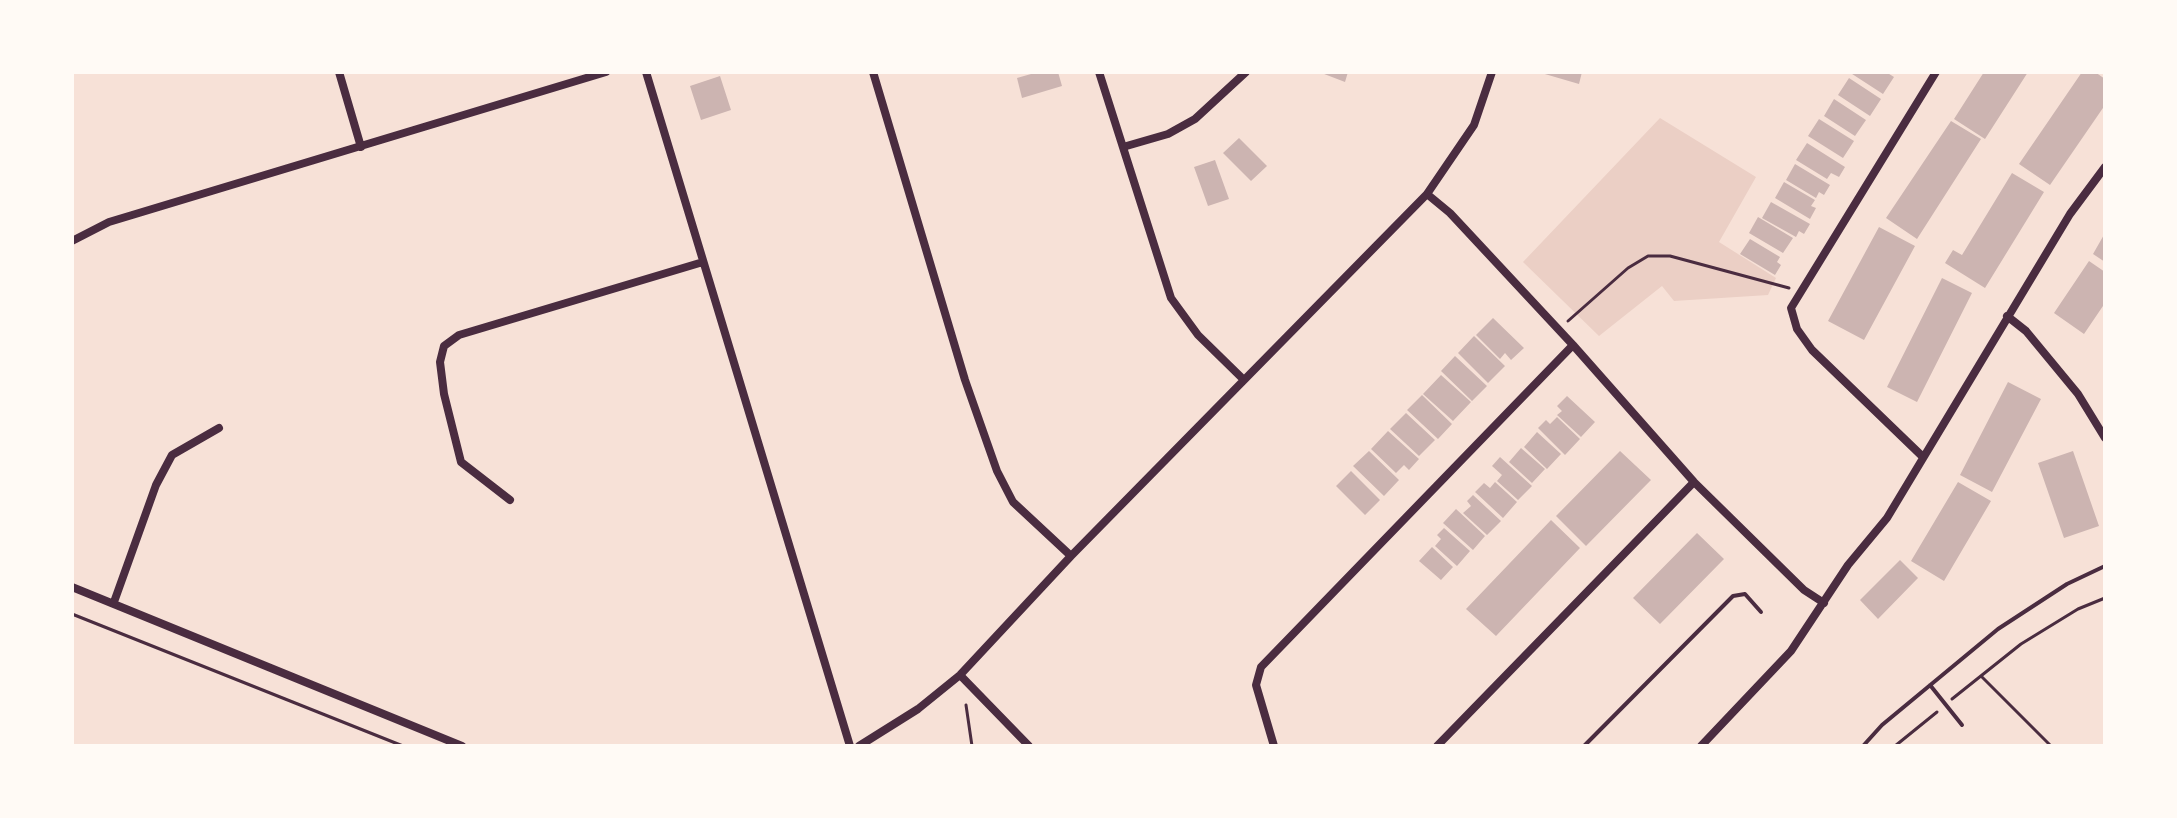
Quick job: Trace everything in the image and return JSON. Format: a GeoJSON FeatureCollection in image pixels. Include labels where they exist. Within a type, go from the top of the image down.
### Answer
{"type":"FeatureCollection","features":[{"type":"Feature","properties":{"kind":"street"},"geometry":{"type":"LineString","coordinates":[[339,72],[361,147]]}},
{"type":"Feature","properties":{"kind":"street"},"geometry":{"type":"LineString","coordinates":[[72,241],[109,222],[606,72]]}},
{"type":"Feature","properties":{"kind":"street"},"geometry":{"type":"LineString","coordinates":[[646,72],[850,746]]}},
{"type":"Feature","properties":{"kind":"street"},"geometry":{"type":"LineString","coordinates":[[873,72],[965,380],[997,471],[1013,502],[1071,556]]}},
{"type":"Feature","properties":{"kind":"street"},"geometry":{"type":"LineString","coordinates":[[1099,72],[1171,298],[1198,335],[1244,380]]}},
{"type":"Feature","properties":{"kind":"street"},"geometry":{"type":"LineString","coordinates":[[1123,147],[1168,134],[1195,119],[1246,72]]}},
{"type":"Feature","properties":{"kind":"street"},"geometry":{"type":"LineString","coordinates":[[859,746],[918,709],[960,675],[1071,556],[1427,194],[1474,125],[1492,72]]}},
{"type":"Feature","properties":{"kind":"street"},"geometry":{"type":"LineString","coordinates":[[1923,457],[1805,340],[1791,308],[1936,72]]}},
{"type":"Feature","properties":{"kind":"street"},"geometry":{"type":"LineString","coordinates":[[1701,746],[1791,651],[1848,565],[1887,518],[2070,214],[2105,167]]}},
{"type":"Feature","properties":{"kind":"street"},"geometry":{"type":"LineString","coordinates":[[1427,194],[1450,213],[1573,345],[1694,482],[1804,590],[1824,603]]}},
{"type":"Feature","properties":{"kind":"street"},"geometry":{"type":"LineString","coordinates":[[510,500],[461,462],[444,394],[440,362],[444,346],[459,335],[703,262]]}},
{"type":"Feature","properties":{"kind":"street"},"geometry":{"type":"LineString","coordinates":[[2007,316],[2026,331],[2078,394],[2105,438]]}},
{"type":"Feature","properties":{"kind":"street"},"geometry":{"type":"LineString","coordinates":[[1274,746],[1256,685],[1268,659],[1573,345]]}},
{"type":"Feature","properties":{"kind":"street"},"geometry":{"type":"LineString","coordinates":[[114,602],[156,485],[172,455],[219,428]]}},
{"type":"Feature","properties":{"kind":"street"},"geometry":{"type":"LineString","coordinates":[[1437,746],[1694,482]]}},
{"type":"Feature","properties":{"kind":"street"},"geometry":{"type":"LineString","coordinates":[[72,587],[462,746]]}},
{"type":"Feature","properties":{"kind":"street"},"geometry":{"type":"LineString","coordinates":[[960,675],[1029,746]]}},
{"type":"Feature","properties":{"kind":"lane"},"geometry":{"type":"LineString","coordinates":[[1863,746],[1998,629],[2067,584],[2105,566]]}},
{"type":"Feature","properties":{"kind":"lane"},"geometry":{"type":"LineString","coordinates":[[1584,746],[1733,596],[1745,594],[1761,612]]}},
{"type":"Feature","properties":{"kind":"lane"},"geometry":{"type":"LineString","coordinates":[[1930,685],[1962,725]]}},
{"type":"Feature","properties":{"kind":"path"},"geometry":{"type":"LineString","coordinates":[[1565,323],[1628,268],[1648,256],[1670,256],[1800,291]]}},
{"type":"Feature","properties":{"kind":"path"},"geometry":{"type":"LineString","coordinates":[[1895,746],[2021,644],[2078,609],[2105,598]]}},
{"type":"Feature","properties":{"kind":"path"},"geometry":{"type":"LineString","coordinates":[[72,614],[403,746]]}},
{"type":"Feature","properties":{"kind":"path"},"geometry":{"type":"LineString","coordinates":[[1981,676],[2051,746]]}},
{"type":"Feature","properties":{"kind":"path"},"geometry":{"type":"LineString","coordinates":[[966,705],[972,746]]}},
{"type":"Feature","properties":{"kind":"shaded area"},"geometry":{"type":"Polygon","coordinates":[[[1660,118],[1756,177],[1719,242],[1776,278],[1768,295],[1674,301],[1662,286],[1599,336],[1523,262],[1660,118]]]}},
{"type":"Feature","properties":{"kind":"building"},"geometry":{"type":"Polygon","coordinates":[[[1038,72],[1058,72],[1062,86],[1022,98],[1017,78],[1038,72]]]}},
{"type":"Feature","properties":{"kind":"building"},"geometry":{"type":"Polygon","coordinates":[[[1319,72],[1348,72],[1345,82],[1319,72]]]}},
{"type":"Feature","properties":{"kind":"building"},"geometry":{"type":"Polygon","coordinates":[[[1538,72],[1582,72],[1579,84],[1538,72]]]}},
{"type":"Feature","properties":{"kind":"building"},"geometry":{"type":"Polygon","coordinates":[[[1849,72],[1886,72],[1894,77],[1883,94],[1849,72]]]}},
{"type":"Feature","properties":{"kind":"building"},"geometry":{"type":"Polygon","coordinates":[[[1984,72],[2028,72],[1985,139],[1954,119],[1984,72]]]}},
{"type":"Feature","properties":{"kind":"building"},"geometry":{"type":"Polygon","coordinates":[[[2082,72],[2095,72],[2105,79],[2105,105],[2050,185],[2019,164],[2082,72]]]}},
{"type":"Feature","properties":{"kind":"building"},"geometry":{"type":"Polygon","coordinates":[[[720,76],[731,110],[701,120],[690,86],[720,76]]]}},
{"type":"Feature","properties":{"kind":"building"},"geometry":{"type":"Polygon","coordinates":[[[1849,78],[1881,99],[1870,116],[1838,95],[1849,78]]]}},
{"type":"Feature","properties":{"kind":"building"},"geometry":{"type":"Polygon","coordinates":[[[1834,99],[1866,120],[1855,136],[1824,116],[1834,99]]]}},
{"type":"Feature","properties":{"kind":"building"},"geometry":{"type":"Polygon","coordinates":[[[1819,119],[1854,141],[1843,158],[1808,136],[1819,119]]]}},
{"type":"Feature","properties":{"kind":"building"},"geometry":{"type":"Polygon","coordinates":[[[1951,121],[1981,139],[1917,239],[1886,218],[1951,121]]]}},
{"type":"Feature","properties":{"kind":"building"},"geometry":{"type":"Polygon","coordinates":[[[1239,138],[1267,166],[1251,181],[1223,153],[1239,138]]]}},
{"type":"Feature","properties":{"kind":"building"},"geometry":{"type":"Polygon","coordinates":[[[1807,143],[1845,167],[1839,177],[1831,173],[1827,179],[1796,160],[1807,143]]]}},
{"type":"Feature","properties":{"kind":"building"},"geometry":{"type":"Polygon","coordinates":[[[1215,160],[1229,199],[1208,206],[1194,167],[1215,160]]]}},
{"type":"Feature","properties":{"kind":"building"},"geometry":{"type":"Polygon","coordinates":[[[1795,164],[1830,185],[1824,195],[1819,192],[1816,198],[1786,180],[1795,164]]]}},
{"type":"Feature","properties":{"kind":"building"},"geometry":{"type":"Polygon","coordinates":[[[2012,173],[2044,192],[1985,288],[1945,263],[1953,250],[1962,255],[2012,173]]]}},
{"type":"Feature","properties":{"kind":"building"},"geometry":{"type":"Polygon","coordinates":[[[1784,182],[1815,200],[1811,206],[1816,208],[1810,219],[1775,198],[1784,182]]]}},
{"type":"Feature","properties":{"kind":"building"},"geometry":{"type":"Polygon","coordinates":[[[1771,202],[1810,224],[1804,234],[1799,231],[1796,237],[1762,218],[1771,202]]]}},
{"type":"Feature","properties":{"kind":"building"},"geometry":{"type":"Polygon","coordinates":[[[1758,217],[1793,238],[1783,253],[1749,233],[1758,217]]]}},
{"type":"Feature","properties":{"kind":"building"},"geometry":{"type":"Polygon","coordinates":[[[1879,227],[1915,246],[1864,340],[1828,321],[1879,227]]]}},
{"type":"Feature","properties":{"kind":"building"},"geometry":{"type":"Polygon","coordinates":[[[2105,233],[2105,262],[2093,254],[2105,233]]]}},
{"type":"Feature","properties":{"kind":"building"},"geometry":{"type":"Polygon","coordinates":[[[1750,239],[1780,257],[1777,262],[1781,265],[1775,275],[1740,254],[1750,239]]]}},
{"type":"Feature","properties":{"kind":"building"},"geometry":{"type":"Polygon","coordinates":[[[2089,261],[2105,272],[2105,303],[2084,334],[2054,313],[2089,261]]]}},
{"type":"Feature","properties":{"kind":"building"},"geometry":{"type":"Polygon","coordinates":[[[1942,278],[1972,293],[1917,402],[1887,387],[1942,278]]]}},
{"type":"Feature","properties":{"kind":"building"},"geometry":{"type":"Polygon","coordinates":[[[1493,318],[1524,348],[1511,360],[1505,353],[1500,359],[1476,335],[1493,318]]]}},
{"type":"Feature","properties":{"kind":"building"},"geometry":{"type":"Polygon","coordinates":[[[1474,336],[1505,366],[1488,383],[1458,353],[1474,336]]]}},
{"type":"Feature","properties":{"kind":"building"},"geometry":{"type":"Polygon","coordinates":[[[1455,356],[1487,386],[1472,401],[1441,371],[1455,356]]]}},
{"type":"Feature","properties":{"kind":"building"},"geometry":{"type":"Polygon","coordinates":[[[1441,375],[1471,402],[1453,421],[1423,394],[1441,375]]]}},
{"type":"Feature","properties":{"kind":"building"},"geometry":{"type":"Polygon","coordinates":[[[2008,382],[2041,399],[1992,492],[1960,475],[2008,382]]]}},
{"type":"Feature","properties":{"kind":"building"},"geometry":{"type":"Polygon","coordinates":[[[1422,395],[1452,424],[1438,439],[1407,410],[1422,395]]]}},
{"type":"Feature","properties":{"kind":"building"},"geometry":{"type":"Polygon","coordinates":[[[1567,396],[1595,422],[1581,437],[1557,415],[1562,411],[1557,406],[1567,396]]]}},
{"type":"Feature","properties":{"kind":"building"},"geometry":{"type":"Polygon","coordinates":[[[1406,413],[1435,440],[1419,456],[1390,429],[1406,413]]]}},
{"type":"Feature","properties":{"kind":"building"},"geometry":{"type":"Polygon","coordinates":[[[1557,417],[1580,439],[1565,455],[1538,428],[1546,420],[1550,424],[1557,417]]]}},
{"type":"Feature","properties":{"kind":"building"},"geometry":{"type":"Polygon","coordinates":[[[1388,431],[1419,459],[1409,470],[1404,465],[1396,473],[1371,449],[1388,431]]]}},
{"type":"Feature","properties":{"kind":"building"},"geometry":{"type":"Polygon","coordinates":[[[1537,432],[1561,454],[1547,469],[1524,447],[1537,432]]]}},
{"type":"Feature","properties":{"kind":"building"},"geometry":{"type":"Polygon","coordinates":[[[1521,448],[1545,469],[1532,483],[1509,462],[1521,448]]]}},
{"type":"Feature","properties":{"kind":"building"},"geometry":{"type":"Polygon","coordinates":[[[1369,451],[1399,480],[1384,496],[1353,466],[1369,451]]]}},
{"type":"Feature","properties":{"kind":"building"},"geometry":{"type":"Polygon","coordinates":[[[1620,451],[1651,480],[1586,546],[1556,516],[1620,451]]]}},
{"type":"Feature","properties":{"kind":"building"},"geometry":{"type":"Polygon","coordinates":[[[2073,451],[2099,526],[2064,538],[2038,463],[2073,451]]]}},
{"type":"Feature","properties":{"kind":"building"},"geometry":{"type":"Polygon","coordinates":[[[1500,457],[1532,486],[1518,500],[1497,481],[1502,475],[1492,466],[1500,457]]]}},
{"type":"Feature","properties":{"kind":"building"},"geometry":{"type":"Polygon","coordinates":[[[1351,471],[1380,500],[1365,515],[1336,486],[1351,471]]]}},
{"type":"Feature","properties":{"kind":"building"},"geometry":{"type":"Polygon","coordinates":[[[1495,482],[1517,502],[1503,518],[1475,492],[1484,483],[1490,488],[1495,482]]]}},
{"type":"Feature","properties":{"kind":"building"},"geometry":{"type":"Polygon","coordinates":[[[1958,482],[1991,501],[1944,581],[1911,561],[1958,482]]]}},
{"type":"Feature","properties":{"kind":"building"},"geometry":{"type":"Polygon","coordinates":[[[1473,495],[1501,521],[1487,535],[1463,513],[1471,506],[1467,501],[1473,495]]]}},
{"type":"Feature","properties":{"kind":"building"},"geometry":{"type":"Polygon","coordinates":[[[1456,509],[1485,536],[1473,550],[1443,523],[1456,509]]]}},
{"type":"Feature","properties":{"kind":"building"},"geometry":{"type":"Polygon","coordinates":[[[1551,520],[1580,548],[1496,636],[1466,609],[1551,520]]]}},
{"type":"Feature","properties":{"kind":"building"},"geometry":{"type":"Polygon","coordinates":[[[1444,528],[1470,551],[1457,566],[1435,546],[1441,539],[1437,535],[1444,528]]]}},
{"type":"Feature","properties":{"kind":"building"},"geometry":{"type":"Polygon","coordinates":[[[1697,533],[1724,559],[1660,624],[1633,598],[1697,533]]]}},
{"type":"Feature","properties":{"kind":"building"},"geometry":{"type":"Polygon","coordinates":[[[1432,547],[1453,567],[1441,580],[1419,561],[1432,547]]]}},
{"type":"Feature","properties":{"kind":"building"},"geometry":{"type":"Polygon","coordinates":[[[1900,560],[1918,578],[1878,619],[1860,600],[1900,560]]]}}]}
